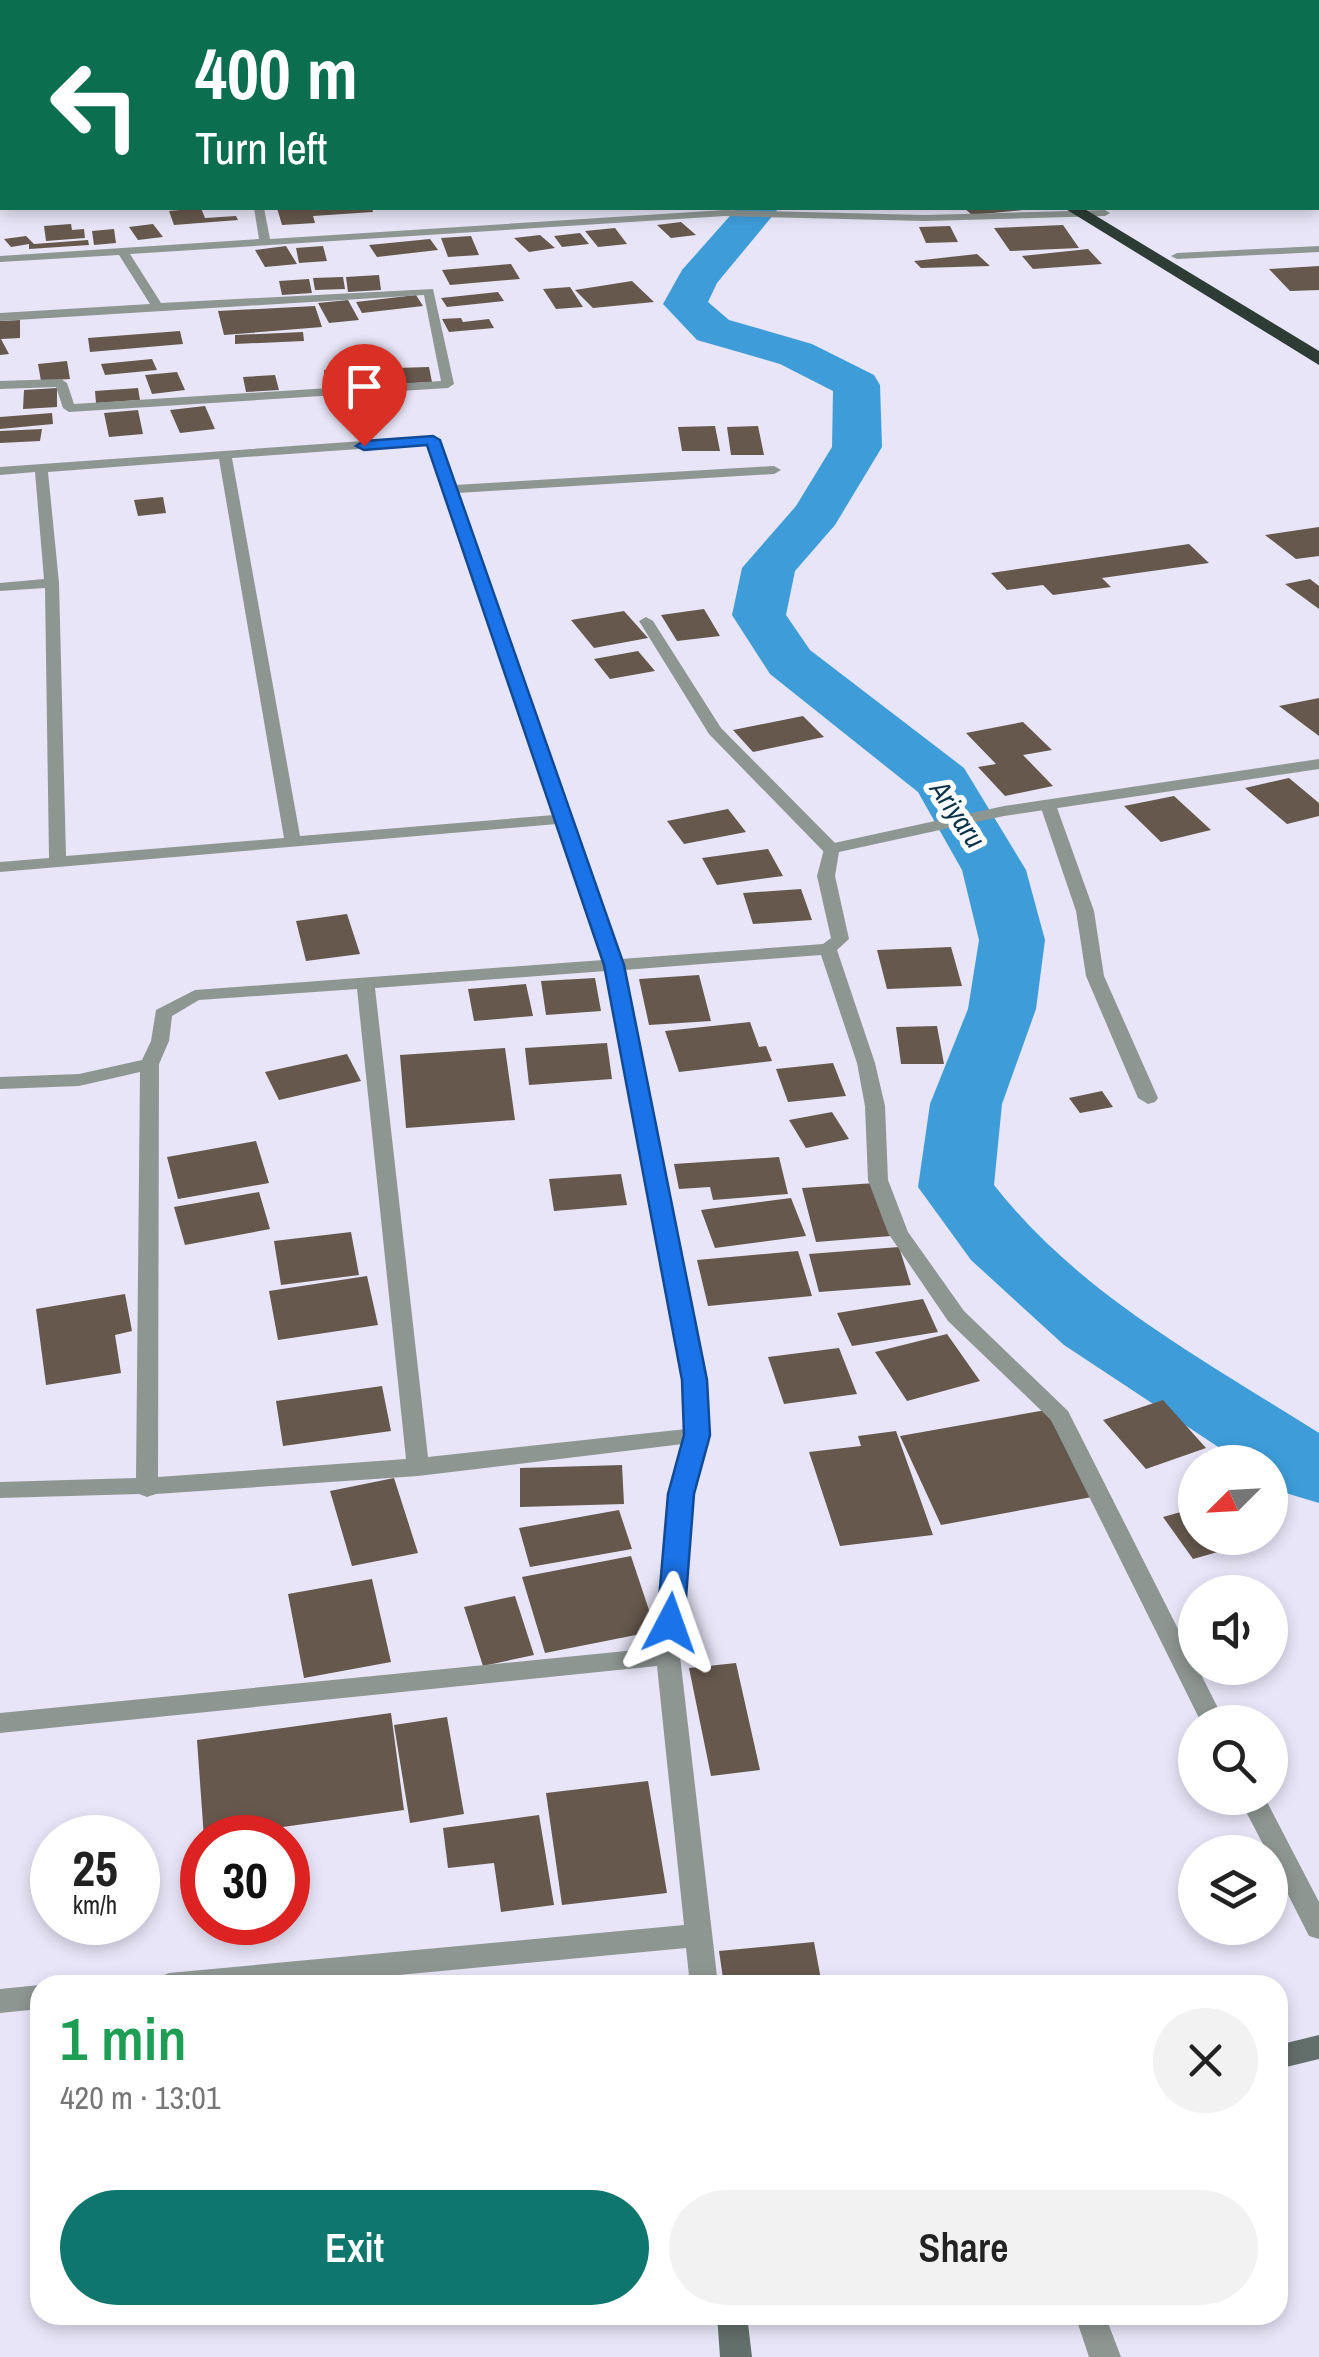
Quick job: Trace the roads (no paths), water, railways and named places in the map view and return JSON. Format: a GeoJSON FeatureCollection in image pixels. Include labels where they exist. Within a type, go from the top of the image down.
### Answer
{"type":"FeatureCollection","features":[{"type":"Feature","properties":{"kind":"highway"},"geometry":{"type":"LineString","coordinates":[[1089,211],[1177,256],[1319,340]]}},
{"type":"Feature","properties":{"kind":"highway"},"geometry":{"type":"LineString","coordinates":[[1089,211],[1319,358]]}},
{"type":"Feature","properties":{"kind":"street"},"geometry":{"type":"LineString","coordinates":[[258,210],[265,240]]}},
{"type":"Feature","properties":{"kind":"street"},"geometry":{"type":"LineString","coordinates":[[0,259],[697,214],[822,217],[1089,211]]}},
{"type":"Feature","properties":{"kind":"street"},"geometry":{"type":"LineString","coordinates":[[1177,256],[1319,249]]}},
{"type":"Feature","properties":{"kind":"street"},"geometry":{"type":"LineString","coordinates":[[122,250],[158,307]]}},
{"type":"Feature","properties":{"kind":"street"},"geometry":{"type":"LineString","coordinates":[[0,317],[429,291],[448,384],[85,408],[70,408],[61,383],[0,385]]}},
{"type":"Feature","properties":{"kind":"street"},"geometry":{"type":"LineString","coordinates":[[0,471],[433,440],[614,965],[695,1380],[697,1435],[681,1494],[668,1656],[703,1975]]}},
{"type":"Feature","properties":{"kind":"street"},"geometry":{"type":"LineString","coordinates":[[225,455],[293,842]]}},
{"type":"Feature","properties":{"kind":"street"},"geometry":{"type":"LineString","coordinates":[[42,468],[52,583],[58,862]]}},
{"type":"Feature","properties":{"kind":"street"},"geometry":{"type":"LineString","coordinates":[[450,489],[774,470]]}},
{"type":"Feature","properties":{"kind":"street"},"geometry":{"type":"LineString","coordinates":[[0,586],[52,583]]}},
{"type":"Feature","properties":{"kind":"street"},"geometry":{"type":"LineString","coordinates":[[646,622],[715,731],[830,848]]}},
{"type":"Feature","properties":{"kind":"street"},"geometry":{"type":"LineString","coordinates":[[830,848],[1004,812],[1319,764]]}},
{"type":"Feature","properties":{"kind":"street"},"geometry":{"type":"LineString","coordinates":[[1048,805],[1086,911],[1094,976],[1148,1098]]}},
{"type":"Feature","properties":{"kind":"street"},"geometry":{"type":"LineString","coordinates":[[0,867],[564,819]]}},
{"type":"Feature","properties":{"kind":"street"},"geometry":{"type":"LineString","coordinates":[[147,1489],[150,1064],[160,1041],[163,1014],[195,995],[828,949],[840,939],[826,876],[830,848]]}},
{"type":"Feature","properties":{"kind":"street"},"geometry":{"type":"LineString","coordinates":[[828,949],[866,1063],[875,1106],[878,1180],[898,1233],[956,1316],[1060,1416],[1204,1705]]}},
{"type":"Feature","properties":{"kind":"street"},"geometry":{"type":"LineString","coordinates":[[366,985],[418,1468]]}},
{"type":"Feature","properties":{"kind":"street"},"geometry":{"type":"LineString","coordinates":[[0,1083],[78,1080],[150,1064]]}},
{"type":"Feature","properties":{"kind":"street"},"geometry":{"type":"LineString","coordinates":[[0,1490],[147,1489],[418,1468],[697,1435]]}},
{"type":"Feature","properties":{"kind":"street"},"geometry":{"type":"LineString","coordinates":[[0,1724],[668,1656]]}},
{"type":"Feature","properties":{"kind":"street"},"geometry":{"type":"LineString","coordinates":[[1261,1815],[1319,1928]]}},
{"type":"Feature","properties":{"kind":"street"},"geometry":{"type":"LineString","coordinates":[[275,1975],[698,1935]]}},
{"type":"Feature","properties":{"kind":"street"},"geometry":{"type":"LineString","coordinates":[[0,2001],[30,1998]]}},
{"type":"Feature","properties":{"kind":"street"},"geometry":{"type":"LineString","coordinates":[[1288,2055],[1319,2047]]}},
{"type":"Feature","properties":{"kind":"street"},"geometry":{"type":"LineString","coordinates":[[733,2325],[736,2357]]}},
{"type":"Feature","properties":{"kind":"street"},"geometry":{"type":"LineString","coordinates":[[1094,2325],[1105,2357]]}},
{"type":"Feature","properties":{"kind":"waterway","name":"Ariyaru"},"geometry":{"type":"LineString","coordinates":[[757,210],[697,279],[685,304],[713,330],[796,354],[857,385],[857,447],[817,514],[769,568],[759,615],[790,662],[942,781],[994,870],[1012,940],[1002,1009],[966,1104],[956,1187],[998,1243],[1092,1326],[1319,1473]]}}]}
